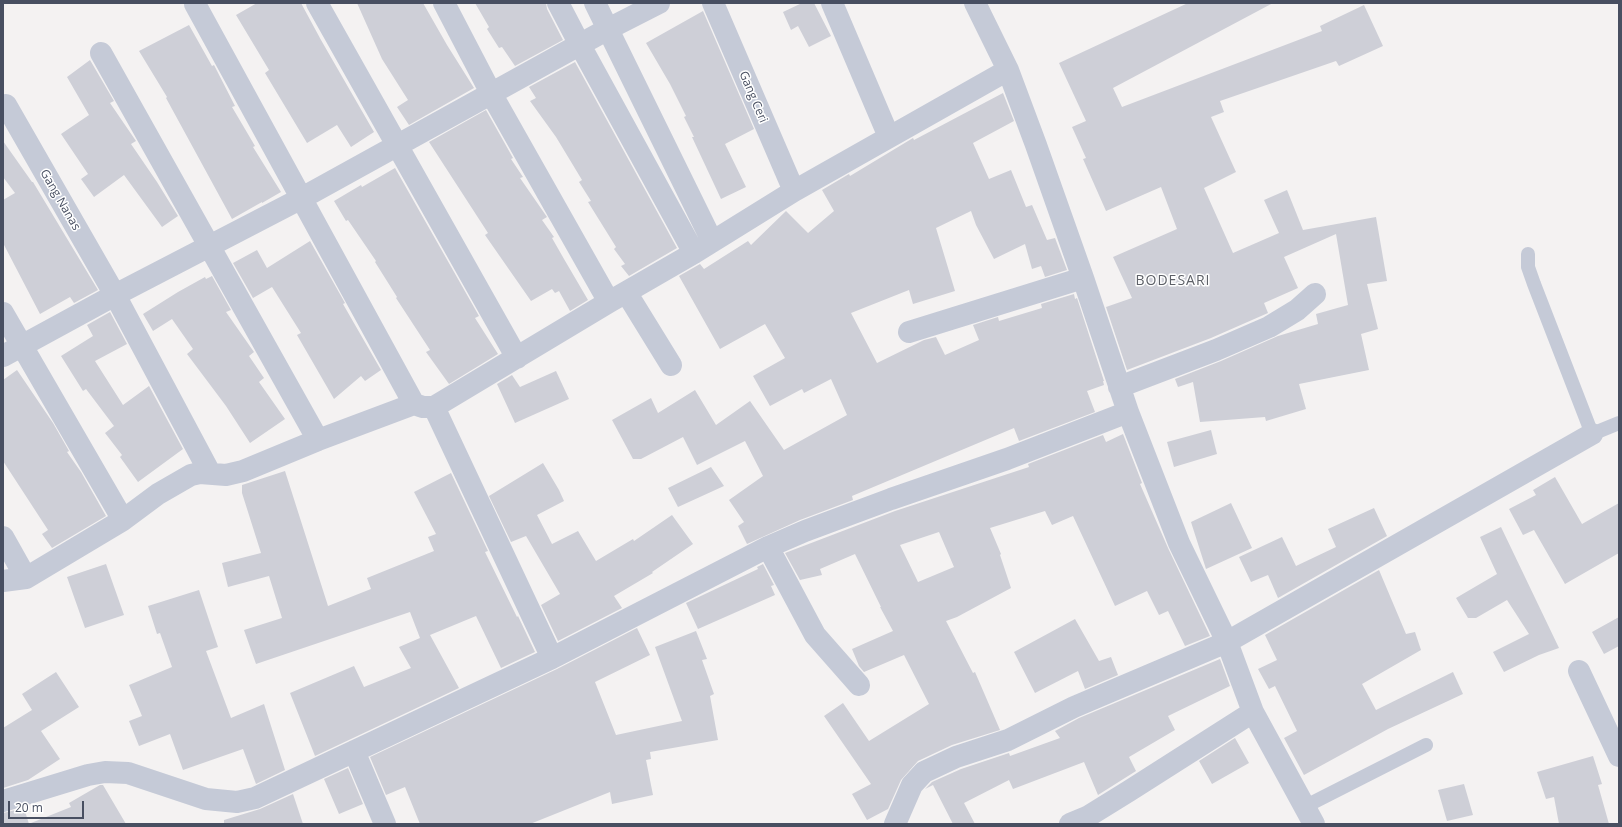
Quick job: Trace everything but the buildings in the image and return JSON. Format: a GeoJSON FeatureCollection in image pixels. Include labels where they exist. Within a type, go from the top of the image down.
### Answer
{"type":"FeatureCollection","features":[{"type":"Feature","properties":{"kind":"street"},"geometry":{"type":"LineString","coordinates":[[317,3],[396,146],[517,358]]}},
{"type":"Feature","properties":{"kind":"street"},"geometry":{"type":"LineString","coordinates":[[444,3],[492,94],[618,297],[671,365]]}},
{"type":"Feature","properties":{"kind":"street"},"geometry":{"type":"LineString","coordinates":[[558,3],[694,253]]}},
{"type":"Feature","properties":{"kind":"street"},"geometry":{"type":"LineString","coordinates":[[595,3],[712,241]]}},
{"type":"Feature","properties":{"kind":"street"},"geometry":{"type":"LineString","coordinates":[[12,351],[115,295],[302,198],[608,29],[659,3]]}},
{"type":"Feature","properties":{"kind":"street","name":"Gang Ceri"},"geometry":{"type":"LineString","coordinates":[[713,3],[794,192]]}},
{"type":"Feature","properties":{"kind":"street"},"geometry":{"type":"LineString","coordinates":[[832,3],[889,137]]}},
{"type":"Feature","properties":{"kind":"street"},"geometry":{"type":"LineString","coordinates":[[975,3],[1008,70],[1083,278],[1128,412],[1179,543],[1227,642],[1254,712],[1306,818]]}},
{"type":"Feature","properties":{"kind":"street"},"geometry":{"type":"LineString","coordinates":[[196,4],[302,198],[424,406],[552,658]]}},
{"type":"Feature","properties":{"kind":"street"},"geometry":{"type":"LineString","coordinates":[[101,53],[318,440]]}},
{"type":"Feature","properties":{"kind":"street"},"geometry":{"type":"LineString","coordinates":[[3,581],[26,578],[123,520],[178,482],[191,475],[210,473],[226,475],[243,471],[318,440],[424,406],[517,358],[794,192],[1008,70]]}},
{"type":"Feature","properties":{"kind":"street","name":"Gang Nanas"},"geometry":{"type":"LineString","coordinates":[[6,105],[115,295],[210,473]]}},
{"type":"Feature","properties":{"kind":"street"},"geometry":{"type":"LineString","coordinates":[[909,332],[1083,278]]}},
{"type":"Feature","properties":{"kind":"street"},"geometry":{"type":"LineString","coordinates":[[1119,387],[1216,350],[1269,327],[1297,310],[1315,294]]}},
{"type":"Feature","properties":{"kind":"street"},"geometry":{"type":"LineString","coordinates":[[3,313],[12,351],[123,520]]}},
{"type":"Feature","properties":{"kind":"street"},"geometry":{"type":"LineString","coordinates":[[3,801],[88,775],[105,772],[128,773],[206,799],[237,802],[255,798],[354,750],[552,658],[768,547],[891,498],[1007,459],[1128,412]]}},
{"type":"Feature","properties":{"kind":"street"},"geometry":{"type":"LineString","coordinates":[[895,824],[912,785],[924,772],[956,757],[1008,740],[1074,708],[1227,642],[1592,434]]}},
{"type":"Feature","properties":{"kind":"street"},"geometry":{"type":"LineString","coordinates":[[3,537],[26,578]]}},
{"type":"Feature","properties":{"kind":"street"},"geometry":{"type":"LineString","coordinates":[[768,547],[815,635],[859,685]]}},
{"type":"Feature","properties":{"kind":"street"},"geometry":{"type":"LineString","coordinates":[[1579,671],[1619,756]]}},
{"type":"Feature","properties":{"kind":"street"},"geometry":{"type":"LineString","coordinates":[[1070,824],[1087,817],[1254,712]]}},
{"type":"Feature","properties":{"kind":"street"},"geometry":{"type":"LineString","coordinates":[[354,750],[385,824]]}},
{"type":"Feature","properties":{"kind":"lane"},"geometry":{"type":"LineString","coordinates":[[1528,254],[1528,267],[1534,284],[1592,434],[1619,423]]}},
{"type":"Feature","properties":{"kind":"lane"},"geometry":{"type":"LineString","coordinates":[[1306,818],[1426,745]]}},
{"type":"Feature","properties":{"kind":"district","name":"BODESARI"},"geometry":{"type":"Point","coordinates":[1173,281]}}]}
